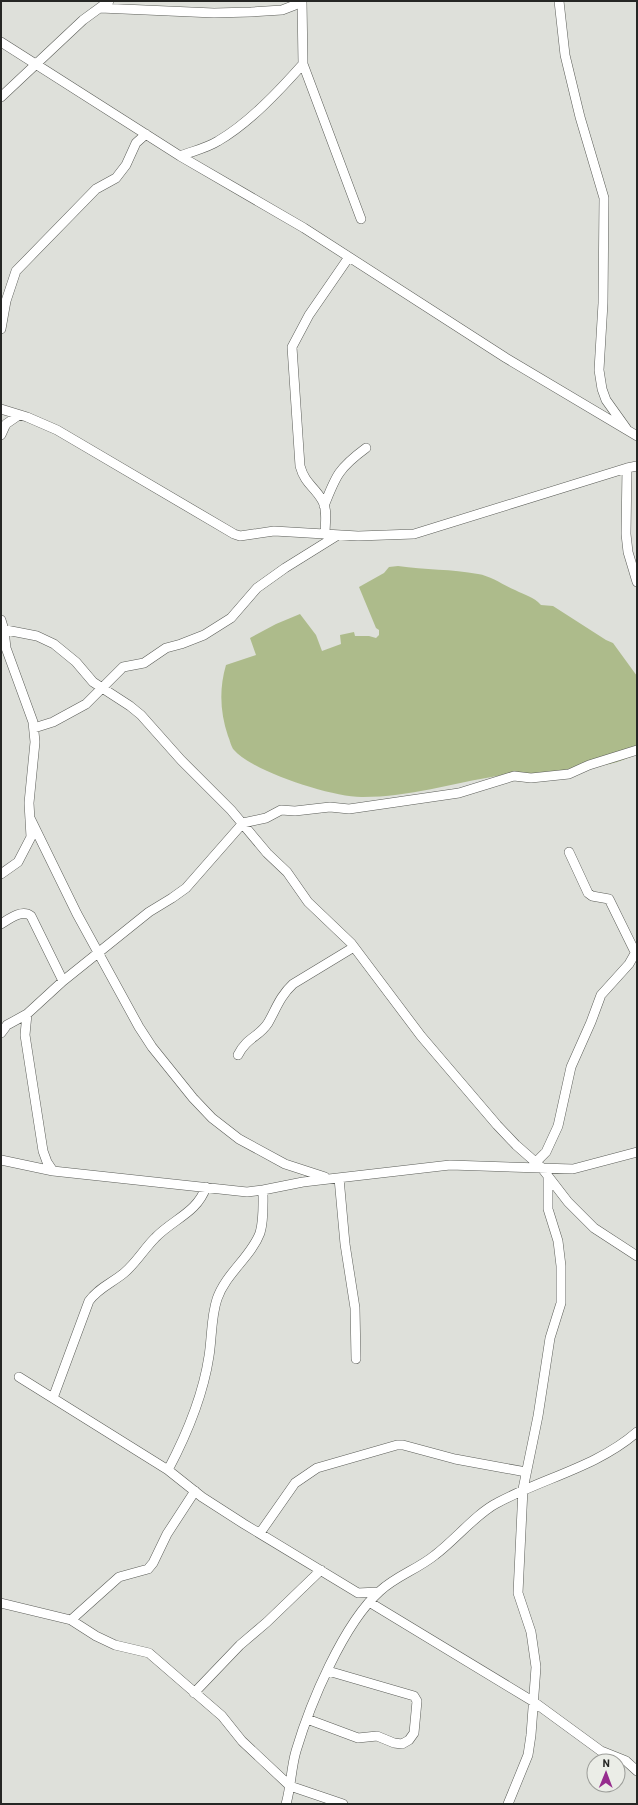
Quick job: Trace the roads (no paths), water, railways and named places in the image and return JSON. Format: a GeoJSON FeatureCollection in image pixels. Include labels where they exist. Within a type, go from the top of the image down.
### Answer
{"type":"FeatureCollection","features":[{"type":"Feature","properties":{"kind":"street"},"geometry":{"type":"LineString","coordinates":[[1,97],[35,63],[83,20],[109,1]]}},
{"type":"Feature","properties":{"kind":"street"},"geometry":{"type":"LineString","coordinates":[[100,8],[214,13],[251,12],[282,10],[295,5],[299,1]]}},
{"type":"Feature","properties":{"kind":"street"},"geometry":{"type":"LineString","coordinates":[[302,1],[303,64],[361,219]]}},
{"type":"Feature","properties":{"kind":"street"},"geometry":{"type":"LineString","coordinates":[[559,1],[565,55],[580,117],[604,198],[603,303],[599,370],[602,389],[606,400],[628,431]]}},
{"type":"Feature","properties":{"kind":"street"},"geometry":{"type":"LineString","coordinates":[[1,42],[180,156],[304,228],[506,358],[637,436]]}},
{"type":"Feature","properties":{"kind":"street"},"geometry":{"type":"LineString","coordinates":[[180,156],[217,142],[233,131],[272,97],[303,64]]}},
{"type":"Feature","properties":{"kind":"street"},"geometry":{"type":"LineString","coordinates":[[1,329],[6,300],[16,270],[96,189],[116,178],[126,165],[136,143],[146,134]]}},
{"type":"Feature","properties":{"kind":"street"},"geometry":{"type":"LineString","coordinates":[[325,534],[324,506],[322,500],[302,475],[300,466],[292,347],[309,315],[349,257]]}},
{"type":"Feature","properties":{"kind":"street"},"geometry":{"type":"LineString","coordinates":[[1,407],[57,430],[234,534],[240,536],[274,532],[358,536],[414,534],[637,466]]}},
{"type":"Feature","properties":{"kind":"street"},"geometry":{"type":"LineString","coordinates":[[1,407],[6,424]]}},
{"type":"Feature","properties":{"kind":"street"},"geometry":{"type":"LineString","coordinates":[[1,435],[6,424],[19,415]]}},
{"type":"Feature","properties":{"kind":"street"},"geometry":{"type":"LineString","coordinates":[[324,506],[339,472],[347,462],[366,448]]}},
{"type":"Feature","properties":{"kind":"street"},"geometry":{"type":"LineString","coordinates":[[627,468],[626,534],[628,552],[637,582]]}},
{"type":"Feature","properties":{"kind":"street"},"geometry":{"type":"LineString","coordinates":[[34,728],[53,722],[76,710],[94,697],[123,667],[144,663],[166,648],[204,635],[230,618],[257,588],[338,535]]}},
{"type":"Feature","properties":{"kind":"street"},"geometry":{"type":"LineString","coordinates":[[1,620],[6,648],[30,712],[34,728],[35,742],[29,804],[31,837],[25,852],[18,862],[1,874]]}},
{"type":"Feature","properties":{"kind":"street"},"geometry":{"type":"LineString","coordinates":[[3,630],[37,636],[54,644],[76,662],[93,682],[130,706],[141,716],[181,760],[243,823],[261,847],[287,872],[308,902],[342,933],[439,1057],[497,1125],[538,1165],[568,1202],[594,1228],[637,1256]]}},
{"type":"Feature","properties":{"kind":"street"},"geometry":{"type":"LineString","coordinates":[[1,1033],[7,1025],[27,1014],[63,981],[149,912],[186,888],[243,823],[266,818],[281,810],[295,811],[330,807],[350,809],[459,792],[514,776],[531,778],[569,774],[589,765],[637,750]]}},
{"type":"Feature","properties":{"kind":"street"},"geometry":{"type":"LineString","coordinates":[[30,818],[78,914],[144,1034],[193,1098],[212,1118],[239,1139],[265,1155],[308,1172],[336,1179]]}},
{"type":"Feature","properties":{"kind":"street"},"geometry":{"type":"LineString","coordinates":[[538,1165],[558,1126],[571,1067],[601,995],[629,964],[636,952],[609,899],[592,896],[588,893],[569,852]]}},
{"type":"Feature","properties":{"kind":"street"},"geometry":{"type":"LineString","coordinates":[[1,924],[14,916],[24,913],[31,916],[63,981]]}},
{"type":"Feature","properties":{"kind":"street"},"geometry":{"type":"LineString","coordinates":[[238,1055],[247,1041],[268,1023],[278,1001],[285,991],[293,984],[354,947]]}},
{"type":"Feature","properties":{"kind":"street"},"geometry":{"type":"LineString","coordinates":[[27,1014],[25,1035],[43,1150],[47,1162],[53,1171]]}},
{"type":"Feature","properties":{"kind":"street"},"geometry":{"type":"LineString","coordinates":[[1,1160],[53,1171],[248,1192],[289,1184],[450,1165],[538,1165],[573,1169],[637,1152]]}},
{"type":"Feature","properties":{"kind":"street"},"geometry":{"type":"LineString","coordinates":[[508,1804],[528,1755],[534,1702],[535,1654],[532,1632],[518,1593],[523,1489],[538,1416],[550,1338],[561,1303],[561,1266],[558,1241],[548,1209],[548,1176]]}},
{"type":"Feature","properties":{"kind":"street"},"geometry":{"type":"LineString","coordinates":[[336,1179],[354,1300],[356,1359]]}},
{"type":"Feature","properties":{"kind":"street"},"geometry":{"type":"LineString","coordinates":[[53,1398],[89,1301],[94,1294],[125,1272],[155,1238],[171,1223],[188,1213],[199,1202],[206,1187]]}},
{"type":"Feature","properties":{"kind":"street"},"geometry":{"type":"LineString","coordinates":[[168,1470],[184,1440],[203,1384],[209,1354],[214,1312],[218,1297],[229,1275],[254,1243],[260,1232],[263,1190]]}},
{"type":"Feature","properties":{"kind":"street"},"geometry":{"type":"LineString","coordinates":[[19,1377],[168,1470],[195,1491],[260,1533],[358,1593],[367,1604],[534,1702],[601,1751],[626,1761],[637,1771]]}},
{"type":"Feature","properties":{"kind":"street"},"geometry":{"type":"LineString","coordinates":[[286,1804],[296,1752],[307,1719],[339,1649],[367,1604],[378,1592],[387,1585],[423,1565],[495,1504],[523,1489],[549,1480],[616,1449],[637,1432]]}},
{"type":"Feature","properties":{"kind":"street"},"geometry":{"type":"LineString","coordinates":[[260,1533],[295,1483],[306,1475],[317,1468],[397,1445],[403,1445],[455,1459],[526,1472]]}},
{"type":"Feature","properties":{"kind":"street"},"geometry":{"type":"LineString","coordinates":[[71,1620],[119,1577],[148,1569],[167,1534],[195,1491]]}},
{"type":"Feature","properties":{"kind":"street"},"geometry":{"type":"LineString","coordinates":[[194,1693],[240,1645],[267,1622],[321,1570]]}},
{"type":"Feature","properties":{"kind":"street"},"geometry":{"type":"LineString","coordinates":[[358,1593],[378,1592]]}},
{"type":"Feature","properties":{"kind":"street"},"geometry":{"type":"LineString","coordinates":[[1,1603],[71,1620],[96,1636],[115,1645],[149,1653],[222,1716],[242,1741],[290,1786],[344,1804]]}},
{"type":"Feature","properties":{"kind":"street"},"geometry":{"type":"LineString","coordinates":[[307,1719],[358,1738],[377,1736],[397,1744],[402,1744],[414,1733],[417,1701],[414,1696],[328,1671]]}}]}
